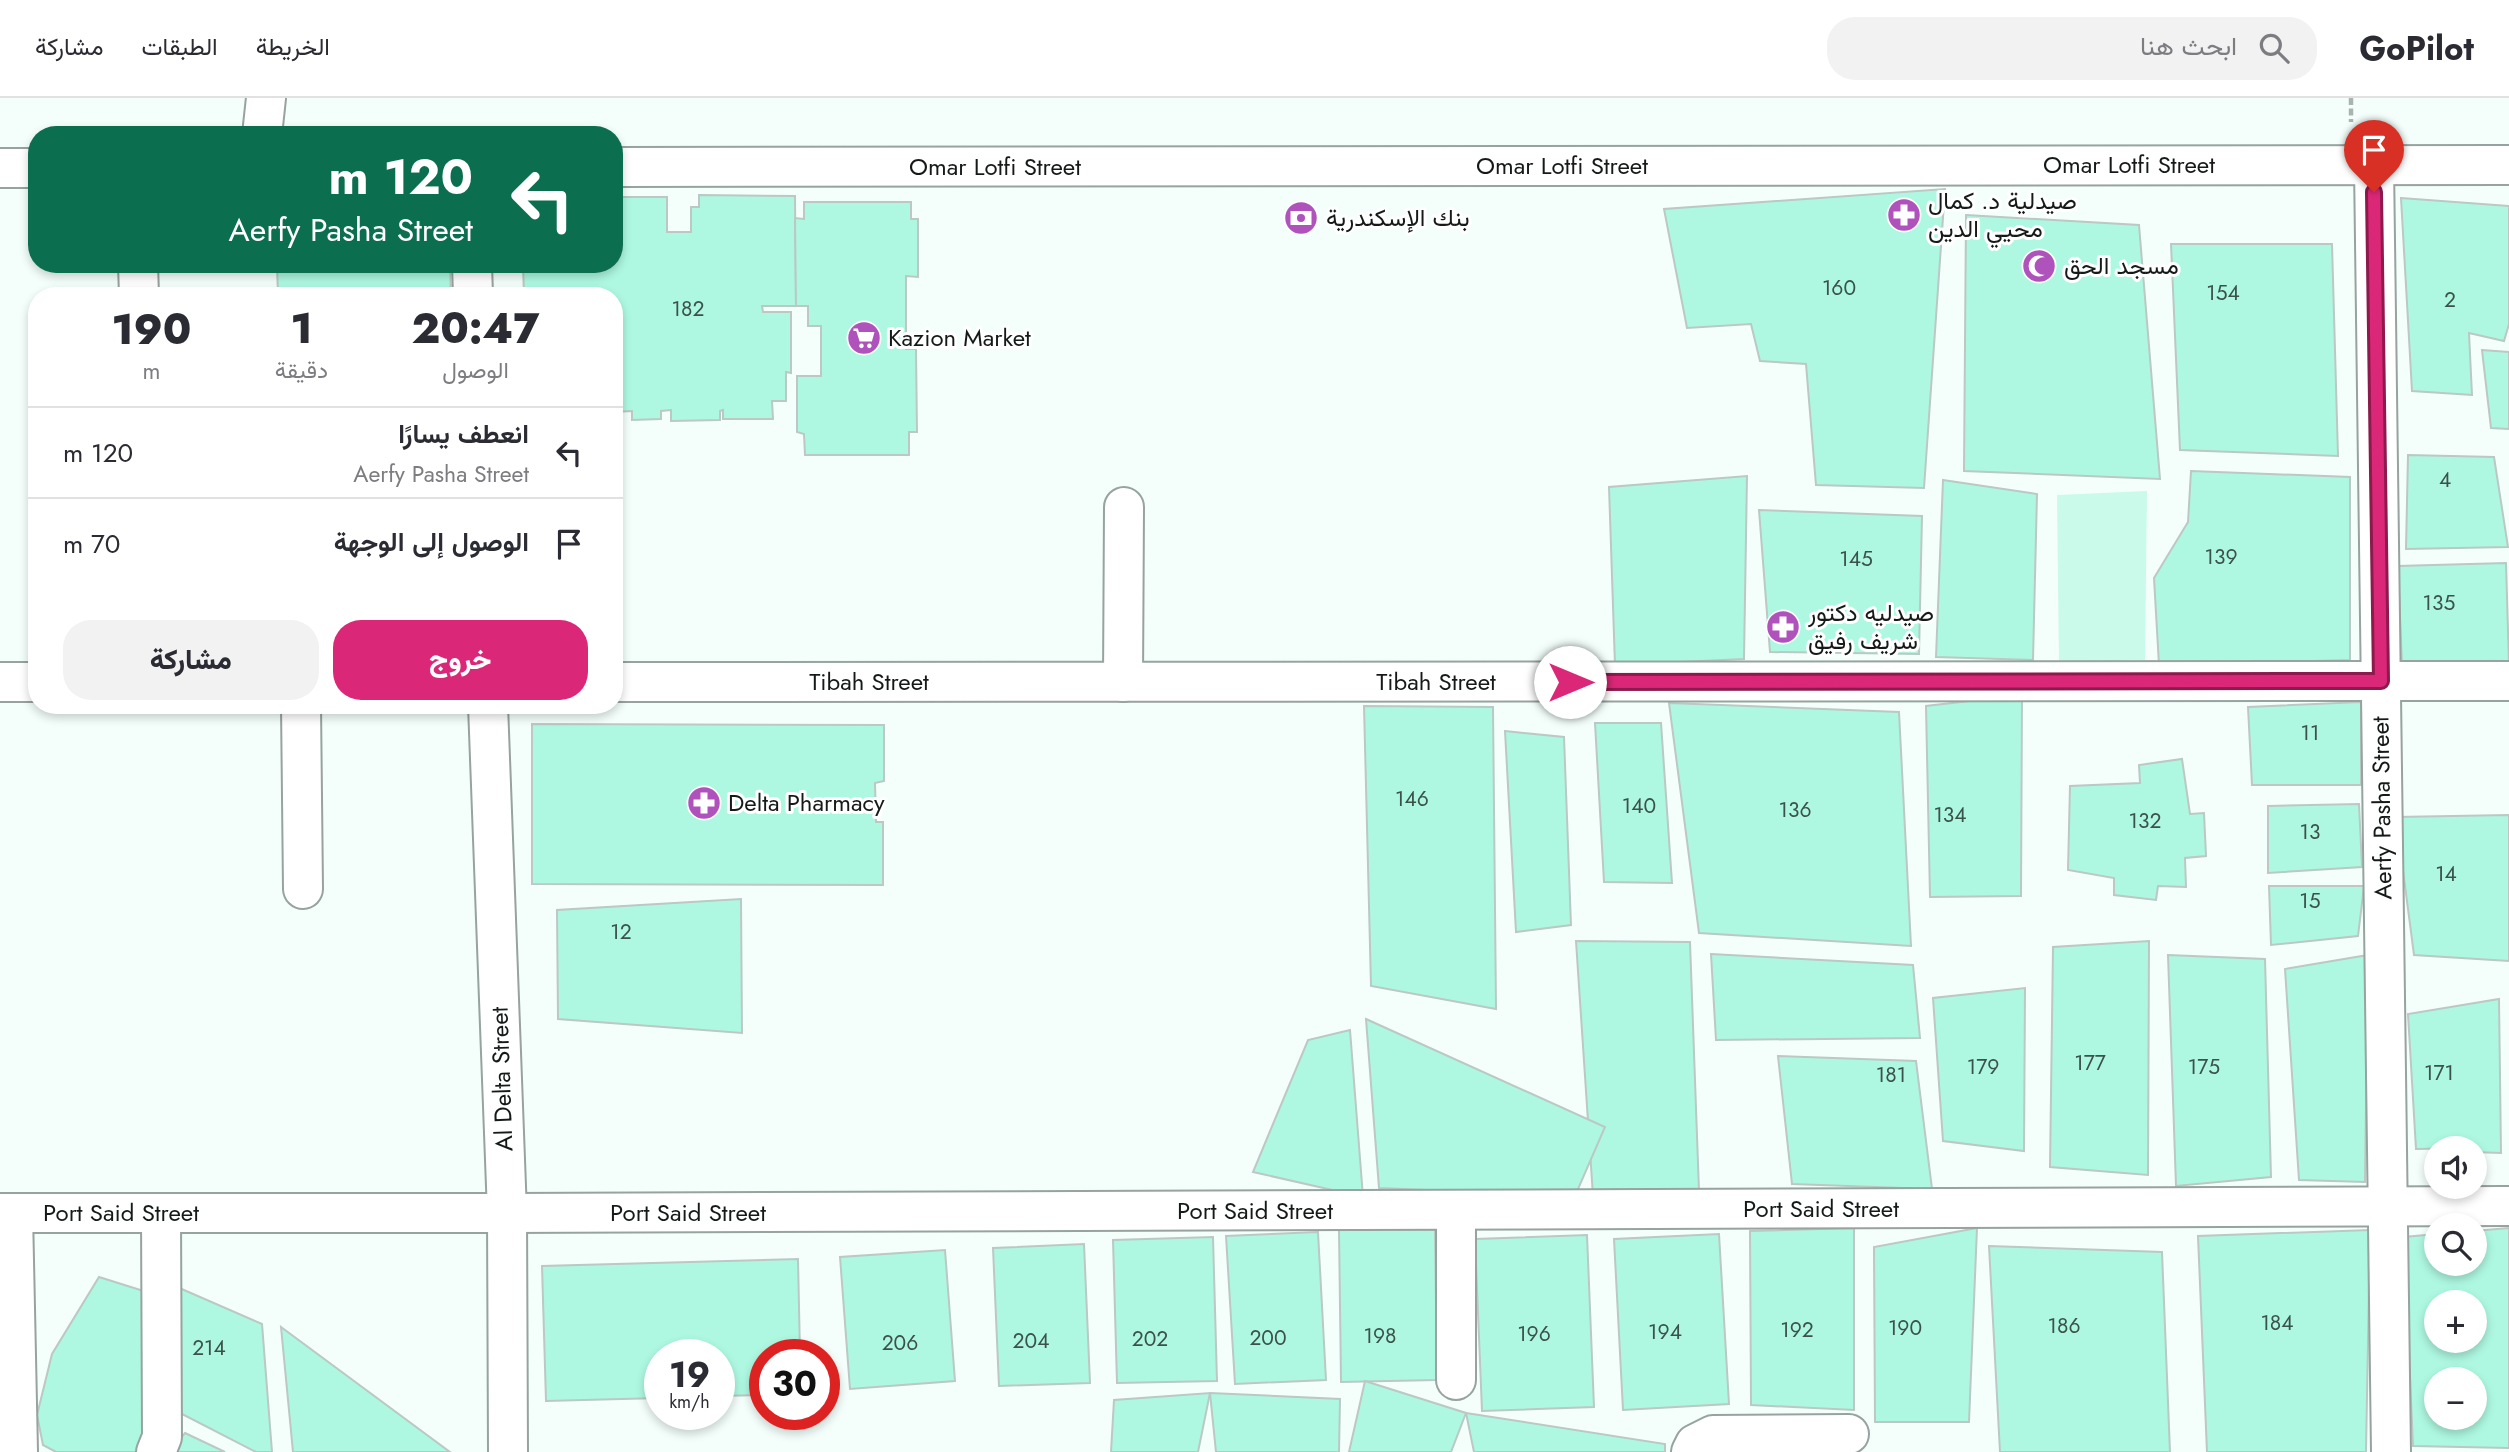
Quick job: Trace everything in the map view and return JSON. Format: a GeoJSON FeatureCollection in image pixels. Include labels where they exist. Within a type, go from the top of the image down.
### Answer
{"type":"FeatureCollection","features":[{"type":"Feature","properties":{"kind":"street"},"geometry":{"type":"LineString","coordinates":[[263,126],[266,98]]}},
{"type":"Feature","properties":{"kind":"street","name":"Aerfy Pasha Street"},"geometry":{"type":"LineString","coordinates":[[2374,165],[2391,1452]]}},
{"type":"Feature","properties":{"kind":"street","name":"Omar Lotfi Street"},"geometry":{"type":"LineString","coordinates":[[623,167],[2509,165]]}},
{"type":"Feature","properties":{"kind":"street"},"geometry":{"type":"LineString","coordinates":[[0,168],[28,168]]}},
{"type":"Feature","properties":{"kind":"street"},"geometry":{"type":"LineString","coordinates":[[1123,682],[1124,507]]}},
{"type":"Feature","properties":{"kind":"street","name":"Tibah Street"},"geometry":{"type":"LineString","coordinates":[[623,682],[2509,681]]}},
{"type":"Feature","properties":{"kind":"street"},"geometry":{"type":"LineString","coordinates":[[0,682],[28,682]]}},
{"type":"Feature","properties":{"kind":"street"},"geometry":{"type":"LineString","coordinates":[[301,714],[303,889]]}},
{"type":"Feature","properties":{"kind":"street","name":"Al Delta Street"},"geometry":{"type":"LineString","coordinates":[[488,714],[507,1213],[508,1452]]}},
{"type":"Feature","properties":{"kind":"street","name":"Port Said Street"},"geometry":{"type":"LineString","coordinates":[[6,1213],[2509,1206]]}},
{"type":"Feature","properties":{"kind":"street"},"geometry":{"type":"LineString","coordinates":[[1455,1380],[1456,1210]]}},
{"type":"Feature","properties":{"kind":"street"},"geometry":{"type":"LineString","coordinates":[[6,1213],[18,1452]]}},
{"type":"Feature","properties":{"kind":"street"},"geometry":{"type":"LineString","coordinates":[[156,1452],[162,1437],[161,1214]]}},
{"type":"Feature","properties":{"kind":"street"},"geometry":{"type":"LineString","coordinates":[[1691,1452],[1695,1444],[1713,1435],[1849,1434]]}},
{"type":"Feature","properties":{"kind":"green space"},"geometry":{"type":"Polygon","coordinates":[[[2147,491],[2145,660],[2059,665],[2057,495],[2147,491]]]}},
{"type":"Feature","properties":{"kind":"building"},"geometry":{"type":"Polygon","coordinates":[[[1945,189],[1924,488],[1816,485],[1806,364],[1760,361],[1751,324],[1687,328],[1664,209],[1945,189]]]}},
{"type":"Feature","properties":{"kind":"building"},"geometry":{"type":"Polygon","coordinates":[[[699,195],[795,196],[796,306],[762,306],[763,312],[791,312],[791,373],[786,372],[786,401],[772,401],[773,419],[723,419],[723,410],[720,411],[720,420],[671,421],[671,410],[661,411],[661,419],[632,420],[632,411],[623,412],[623,287],[524,287],[523,273],[623,273],[623,197],[667,197],[667,232],[691,232],[691,207],[699,207],[699,195]]]}},
{"type":"Feature","properties":{"kind":"building"},"geometry":{"type":"Polygon","coordinates":[[[2401,198],[2509,206],[2509,324],[2504,341],[2469,333],[2472,395],[2412,391],[2401,198]]]}},
{"type":"Feature","properties":{"kind":"building","name":"Kazion Market"},"geometry":{"type":"Polygon","coordinates":[[[804,202],[911,202],[911,219],[918,219],[918,277],[906,276],[906,349],[916,349],[917,432],[909,432],[909,455],[805,455],[804,434],[797,432],[797,376],[821,376],[821,326],[808,326],[808,306],[796,306],[795,218],[804,219],[804,202]]]}},
{"type":"Feature","properties":{"kind":"building"},"geometry":{"type":"Polygon","coordinates":[[[1966,215],[2139,225],[2160,479],[1964,471],[1966,215]]]}},
{"type":"Feature","properties":{"kind":"building"},"geometry":{"type":"Polygon","coordinates":[[[2171,244],[2332,244],[2338,456],[2180,450],[2171,244]]]}},
{"type":"Feature","properties":{"kind":"building"},"geometry":{"type":"Polygon","coordinates":[[[277,273],[450,273],[451,287],[278,287],[277,273]]]}},
{"type":"Feature","properties":{"kind":"building"},"geometry":{"type":"Polygon","coordinates":[[[2482,350],[2509,352],[2509,429],[2491,428],[2482,350]]]}},
{"type":"Feature","properties":{"kind":"building"},"geometry":{"type":"Polygon","coordinates":[[[2408,455],[2494,457],[2508,547],[2406,549],[2408,455]]]}},
{"type":"Feature","properties":{"kind":"building"},"geometry":{"type":"Polygon","coordinates":[[[2191,471],[2350,477],[2350,660],[2159,665],[2154,578],[2188,522],[2191,471]]]}},
{"type":"Feature","properties":{"kind":"building"},"geometry":{"type":"Polygon","coordinates":[[[1747,476],[1744,659],[1615,665],[1609,487],[1747,476]]]}},
{"type":"Feature","properties":{"kind":"building"},"geometry":{"type":"Polygon","coordinates":[[[1943,480],[2037,494],[2033,660],[1936,657],[1943,480]]]}},
{"type":"Feature","properties":{"kind":"building"},"geometry":{"type":"Polygon","coordinates":[[[1759,510],[1922,516],[1919,654],[1770,652],[1759,510]]]}},
{"type":"Feature","properties":{"kind":"building"},"geometry":{"type":"Polygon","coordinates":[[[2506,563],[2509,665],[2402,666],[2398,566],[2506,563]]]}},
{"type":"Feature","properties":{"kind":"building"},"geometry":{"type":"Polygon","coordinates":[[[2022,695],[2021,896],[1930,897],[1926,706],[2022,695]]]}},
{"type":"Feature","properties":{"kind":"building"},"geometry":{"type":"Polygon","coordinates":[[[2361,702],[2361,785],[2252,785],[2248,707],[2361,702]]]}},
{"type":"Feature","properties":{"kind":"building"},"geometry":{"type":"Polygon","coordinates":[[[1669,703],[1899,712],[1911,946],[1699,933],[1669,703]]]}},
{"type":"Feature","properties":{"kind":"building"},"geometry":{"type":"Polygon","coordinates":[[[1364,706],[1493,707],[1496,1009],[1371,986],[1364,706]]]}},
{"type":"Feature","properties":{"kind":"building"},"geometry":{"type":"Polygon","coordinates":[[[1595,723],[1661,723],[1672,883],[1604,882],[1595,723]]]}},
{"type":"Feature","properties":{"kind":"building","name":"Delta Pharmacy"},"geometry":{"type":"Polygon","coordinates":[[[532,724],[884,725],[884,781],[875,783],[876,822],[883,822],[883,885],[532,884],[532,724]]]}},
{"type":"Feature","properties":{"kind":"building"},"geometry":{"type":"Polygon","coordinates":[[[1505,731],[1564,737],[1571,925],[1516,932],[1505,731]]]}},
{"type":"Feature","properties":{"kind":"building"},"geometry":{"type":"Polygon","coordinates":[[[2182,759],[2190,814],[2204,813],[2206,856],[2185,858],[2186,887],[2158,886],[2156,900],[2114,895],[2114,878],[2068,870],[2070,786],[2140,783],[2139,765],[2182,759]]]}},
{"type":"Feature","properties":{"kind":"building"},"geometry":{"type":"Polygon","coordinates":[[[2359,804],[2362,867],[2268,873],[2268,806],[2359,804]]]}},
{"type":"Feature","properties":{"kind":"building"},"geometry":{"type":"Polygon","coordinates":[[[2509,815],[2509,961],[2414,955],[2396,817],[2509,815]]]}},
{"type":"Feature","properties":{"kind":"building"},"geometry":{"type":"Polygon","coordinates":[[[2269,886],[2364,886],[2358,936],[2271,945],[2269,886]]]}},
{"type":"Feature","properties":{"kind":"building"},"geometry":{"type":"Polygon","coordinates":[[[741,899],[742,1033],[558,1019],[557,910],[741,899]]]}},
{"type":"Feature","properties":{"kind":"building"},"geometry":{"type":"Polygon","coordinates":[[[1576,941],[1690,942],[1699,1191],[1593,1196],[1576,941]]]}},
{"type":"Feature","properties":{"kind":"building"},"geometry":{"type":"Polygon","coordinates":[[[2149,941],[2148,1175],[2050,1167],[2053,947],[2149,941]]]}},
{"type":"Feature","properties":{"kind":"building"},"geometry":{"type":"Polygon","coordinates":[[[1711,954],[1913,965],[1920,1038],[1716,1040],[1711,954]]]}},
{"type":"Feature","properties":{"kind":"building"},"geometry":{"type":"Polygon","coordinates":[[[2168,955],[2265,959],[2271,1177],[2176,1186],[2168,955]]]}},
{"type":"Feature","properties":{"kind":"building"},"geometry":{"type":"Polygon","coordinates":[[[2368,955],[2365,1182],[2299,1180],[2285,969],[2368,955]]]}},
{"type":"Feature","properties":{"kind":"building"},"geometry":{"type":"Polygon","coordinates":[[[2025,988],[2024,1151],[1943,1141],[1933,998],[2025,988]]]}},
{"type":"Feature","properties":{"kind":"building"},"geometry":{"type":"Polygon","coordinates":[[[2499,999],[2501,1153],[2487,1152],[2487,1136],[2424,1136],[2424,1149],[2416,1149],[2408,1014],[2499,999]]]}},
{"type":"Feature","properties":{"kind":"building"},"geometry":{"type":"Polygon","coordinates":[[[1366,1019],[1605,1127],[1575,1196],[1379,1188],[1366,1019]]]}},
{"type":"Feature","properties":{"kind":"building"},"geometry":{"type":"Polygon","coordinates":[[[1350,1030],[1363,1197],[1253,1172],[1308,1040],[1350,1030]]]}},
{"type":"Feature","properties":{"kind":"building"},"geometry":{"type":"Polygon","coordinates":[[[1778,1056],[1916,1061],[1932,1189],[1792,1184],[1778,1056]]]}},
{"type":"Feature","properties":{"kind":"building"},"geometry":{"type":"Polygon","coordinates":[[[1854,1228],[1854,1410],[1751,1405],[1750,1231],[1854,1228]]]}},
{"type":"Feature","properties":{"kind":"building"},"geometry":{"type":"Polygon","coordinates":[[[1977,1228],[1969,1422],[1875,1422],[1874,1247],[1977,1228]]]}},
{"type":"Feature","properties":{"kind":"building"},"geometry":{"type":"Polygon","coordinates":[[[2509,1228],[2509,1448],[2413,1446],[2404,1237],[2424,1235],[2424,1276],[2487,1276],[2487,1230],[2509,1228]]]}},
{"type":"Feature","properties":{"kind":"building"},"geometry":{"type":"Polygon","coordinates":[[[1435,1229],[1437,1380],[1341,1382],[1339,1230],[1435,1229]]]}},
{"type":"Feature","properties":{"kind":"building"},"geometry":{"type":"Polygon","coordinates":[[[2370,1230],[2366,1452],[2207,1452],[2198,1236],[2370,1230]]]}},
{"type":"Feature","properties":{"kind":"building"},"geometry":{"type":"Polygon","coordinates":[[[1318,1232],[1326,1380],[1235,1384],[1226,1236],[1318,1232]]]}},
{"type":"Feature","properties":{"kind":"building"},"geometry":{"type":"Polygon","coordinates":[[[1719,1234],[1729,1404],[1623,1410],[1614,1239],[1719,1234]]]}},
{"type":"Feature","properties":{"kind":"building"},"geometry":{"type":"Polygon","coordinates":[[[1587,1235],[1594,1407],[1482,1411],[1475,1239],[1587,1235]]]}},
{"type":"Feature","properties":{"kind":"building"},"geometry":{"type":"Polygon","coordinates":[[[1213,1237],[1217,1381],[1117,1383],[1113,1240],[1213,1237]]]}},
{"type":"Feature","properties":{"kind":"building"},"geometry":{"type":"Polygon","coordinates":[[[1084,1244],[1090,1383],[999,1386],[993,1248],[1084,1244]]]}},
{"type":"Feature","properties":{"kind":"building"},"geometry":{"type":"Polygon","coordinates":[[[1989,1246],[2162,1252],[2170,1452],[2000,1452],[1989,1246]]]}},
{"type":"Feature","properties":{"kind":"building"},"geometry":{"type":"Polygon","coordinates":[[[945,1250],[955,1381],[850,1389],[840,1257],[945,1250]]]}},
{"type":"Feature","properties":{"kind":"building"},"geometry":{"type":"Polygon","coordinates":[[[798,1259],[800,1339],[749,1339],[749,1395],[735,1396],[735,1339],[644,1339],[644,1398],[546,1401],[542,1266],[798,1259]]]}},
{"type":"Feature","properties":{"kind":"building"},"geometry":{"type":"Polygon","coordinates":[[[145,1273],[262,1324],[272,1452],[256,1452],[182,1414],[145,1273]]]}},
{"type":"Feature","properties":{"kind":"building"},"geometry":{"type":"Polygon","coordinates":[[[99,1277],[150,1293],[150,1412],[139,1452],[56,1452],[43,1445],[37,1415],[52,1354],[99,1277]]]}},
{"type":"Feature","properties":{"kind":"building"},"geometry":{"type":"Polygon","coordinates":[[[281,1327],[450,1452],[293,1452],[281,1327]]]}},
{"type":"Feature","properties":{"kind":"building"},"geometry":{"type":"Polygon","coordinates":[[[1365,1381],[1466,1413],[1451,1452],[1349,1452],[1365,1381]]]}},
{"type":"Feature","properties":{"kind":"building"},"geometry":{"type":"Polygon","coordinates":[[[1210,1393],[1340,1399],[1339,1452],[1216,1452],[1210,1393]]]}},
{"type":"Feature","properties":{"kind":"building"},"geometry":{"type":"Polygon","coordinates":[[[1210,1393],[1198,1452],[1111,1452],[1114,1400],[1210,1393]]]}},
{"type":"Feature","properties":{"kind":"building"},"geometry":{"type":"Polygon","coordinates":[[[1466,1413],[1665,1444],[1665,1452],[1474,1452],[1466,1413]]]}},
{"type":"Feature","properties":{"kind":"building"},"geometry":{"type":"Polygon","coordinates":[[[185,1433],[225,1452],[169,1452],[185,1433]]]}},
{"type":"Feature","properties":{"kind":"place","name":"صيدلية د. كمال محيي الدين"},"geometry":{"type":"Point","coordinates":[1904,215]}},
{"type":"Feature","properties":{"kind":"place","name":"بنك الإسكندرية"},"geometry":{"type":"Point","coordinates":[1301,218]}},
{"type":"Feature","properties":{"kind":"place","name":"مسجد الحق"},"geometry":{"type":"Point","coordinates":[2039,266]}},
{"type":"Feature","properties":{"kind":"place","name":"Kazion Market"},"geometry":{"type":"Point","coordinates":[864,338]}},
{"type":"Feature","properties":{"kind":"place","name":"صيدليه دكتور شريف رفيق"},"geometry":{"type":"Point","coordinates":[1783,627]}},
{"type":"Feature","properties":{"kind":"place","name":"Delta Pharmacy"},"geometry":{"type":"Point","coordinates":[704,803]}},
{"type":"Feature","properties":{"kind":"route"},"geometry":{"type":"LineString","coordinates":[[1570,682],[2381,681],[2374,192]]}}]}
